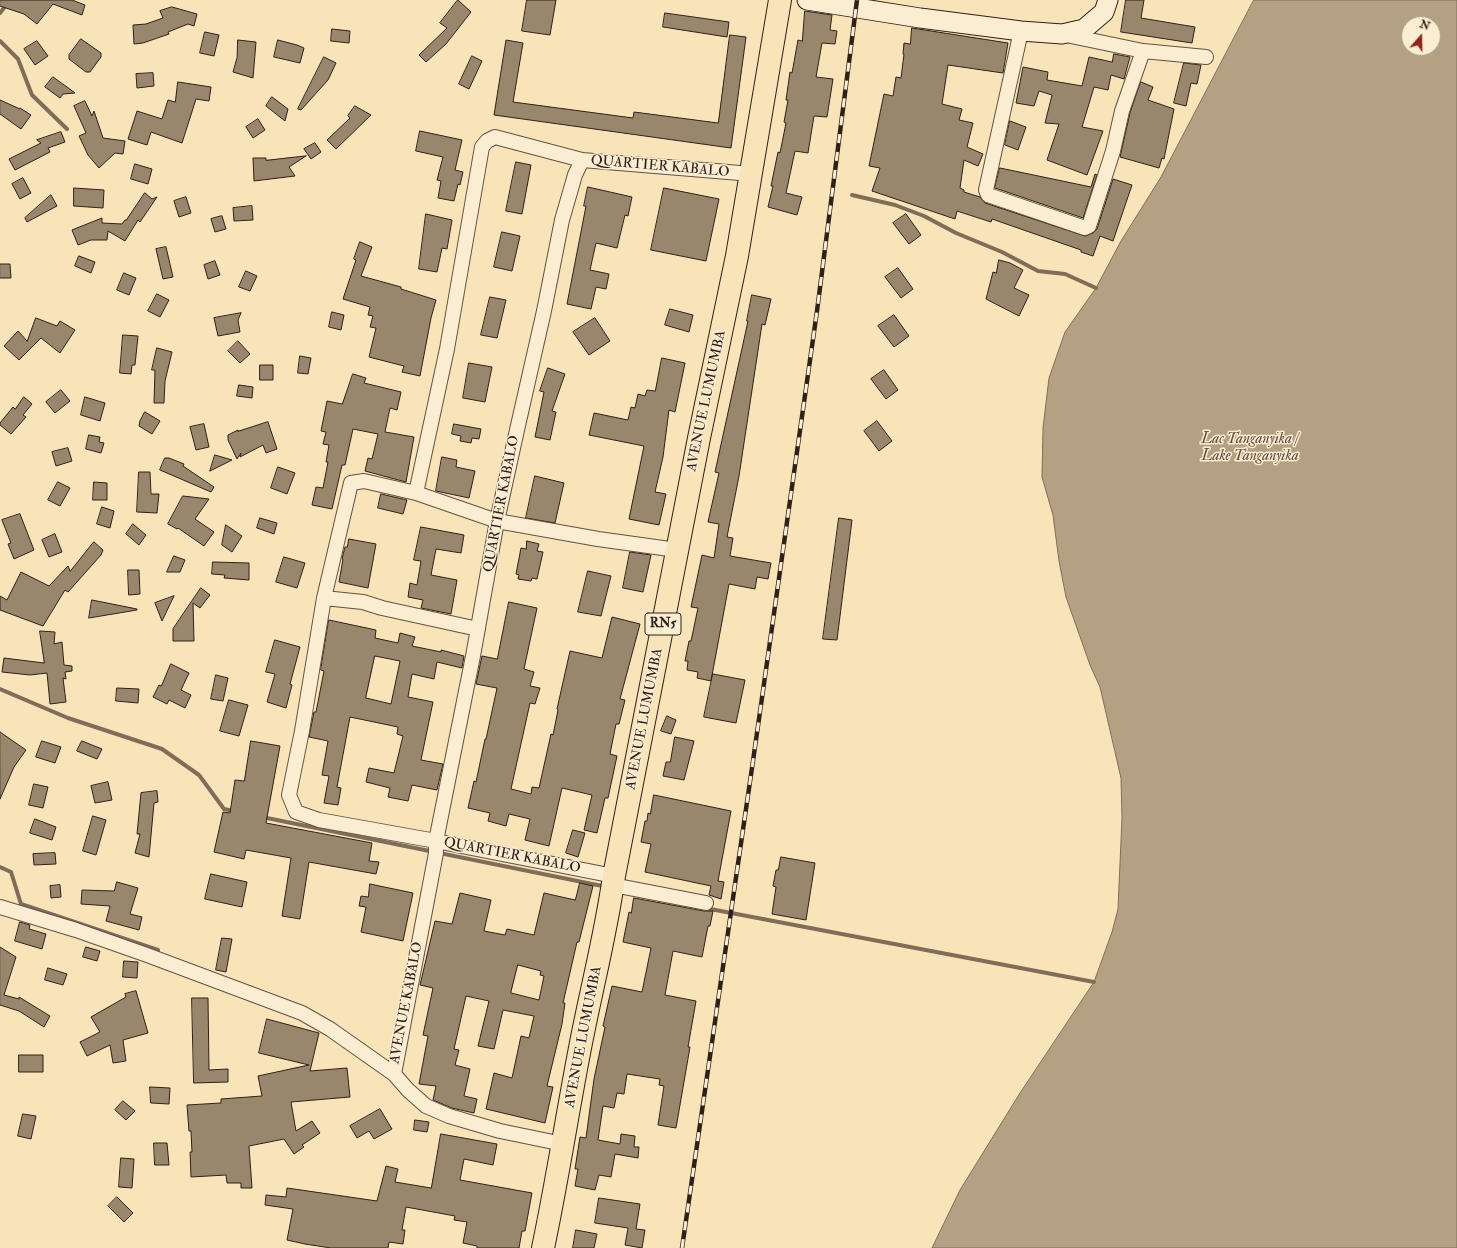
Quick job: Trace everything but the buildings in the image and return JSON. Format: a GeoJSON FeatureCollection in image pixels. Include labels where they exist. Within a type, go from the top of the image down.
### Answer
{"type":"FeatureCollection","features":[{"type":"Feature","properties":{"kind":"highway","name":"AVENUE LUMUMBA"},"geometry":{"type":"LineString","coordinates":[[543,1248],[580,1047],[600,953],[677,550],[737,256],[752,174],[780,0]]}},
{"type":"Feature","properties":{"kind":"street"},"geometry":{"type":"LineString","coordinates":[[807,0],[920,18],[1021,31],[1062,34],[1143,50],[1206,57]]}},
{"type":"Feature","properties":{"kind":"street"},"geometry":{"type":"LineString","coordinates":[[1062,34],[1084,30],[1104,12],[1108,0]]}},
{"type":"Feature","properties":{"kind":"street"},"geometry":{"type":"LineString","coordinates":[[1021,31],[986,193],[988,195],[1085,228],[1089,226],[1113,151],[1122,111],[1143,50]]}},
{"type":"Feature","properties":{"kind":"street"},"geometry":{"type":"LineString","coordinates":[[416,493],[446,349],[482,147],[487,141],[495,137],[582,160]]}},
{"type":"Feature","properties":{"kind":"street","name":"QUARTIER KABALO"},"geometry":{"type":"LineString","coordinates":[[706,904],[614,880],[436,841],[478,628],[497,521],[544,311],[562,220],[575,175],[582,160],[752,174]]}},
{"type":"Feature","properties":{"kind":"street"},"geometry":{"type":"LineString","coordinates":[[436,841],[319,820],[296,812],[289,795],[302,731],[324,598],[351,483],[364,481],[416,493],[497,521],[598,539],[677,550]]}},
{"type":"Feature","properties":{"kind":"street"},"geometry":{"type":"LineString","coordinates":[[324,598],[363,602],[382,608],[478,628]]}},
{"type":"Feature","properties":{"kind":"street","name":"AVENUE KABALO"},"geometry":{"type":"LineString","coordinates":[[436,841],[434,861],[394,1074],[408,1090],[426,1106],[450,1116],[500,1131],[563,1144]]}},
{"type":"Feature","properties":{"kind":"street"},"geometry":{"type":"LineString","coordinates":[[0,907],[76,930],[302,1013],[330,1029],[394,1074]]}},
{"type":"Feature","properties":{"kind":"water","name":"Lac Tanganyika / Lake Tanganyika"},"geometry":{"type":"Polygon","coordinates":[[[1254,0],[1457,0],[1457,1248],[932,1248],[960,1190],[1020,1093],[1094,982],[1112,932],[1118,909],[1122,818],[1121,778],[1100,687],[1090,665],[1066,597],[1059,561],[1053,515],[1042,477],[1043,428],[1049,378],[1065,332],[1096,288],[1121,241],[1161,177],[1254,0]]]}},
{"type":"Feature","properties":{"kind":"waterway"},"geometry":{"type":"LineString","coordinates":[[0,13],[10,0]]}},
{"type":"Feature","properties":{"kind":"waterway"},"geometry":{"type":"LineString","coordinates":[[0,41],[18,59],[32,95],[67,129]]}},
{"type":"Feature","properties":{"kind":"waterway"},"geometry":{"type":"LineString","coordinates":[[852,195],[895,205],[924,216],[956,233],[1002,252],[1038,271],[1065,274],[1096,288]]}},
{"type":"Feature","properties":{"kind":"waterway"},"geometry":{"type":"LineString","coordinates":[[0,689],[68,718],[162,749],[199,775],[224,809],[234,811]]}},
{"type":"Feature","properties":{"kind":"waterway"},"geometry":{"type":"LineString","coordinates":[[262,817],[607,887]]}},
{"type":"Feature","properties":{"kind":"waterway"},"geometry":{"type":"LineString","coordinates":[[0,867],[11,872],[21,904],[158,950]]}},
{"type":"Feature","properties":{"kind":"waterway"},"geometry":{"type":"LineString","coordinates":[[705,908],[1094,982]]}},
{"type":"Feature","properties":{"kind":"railway"},"geometry":{"type":"LineString","coordinates":[[682,1248],[817,311],[857,0]]}}]}
